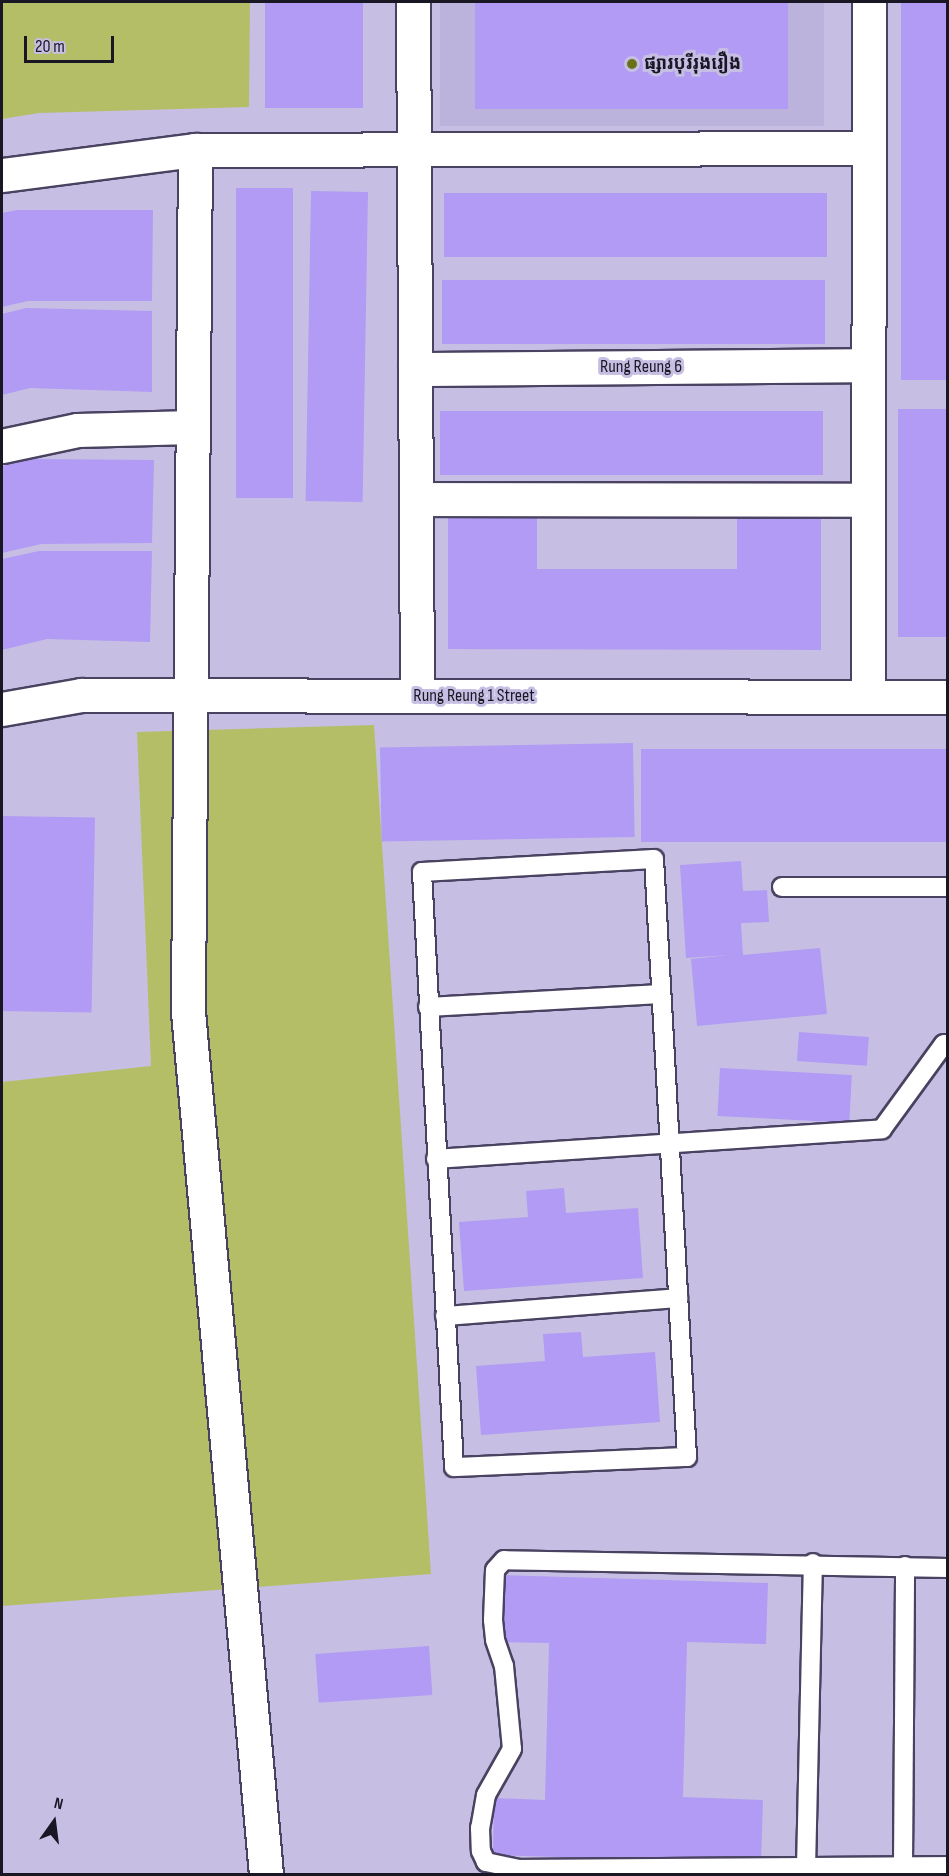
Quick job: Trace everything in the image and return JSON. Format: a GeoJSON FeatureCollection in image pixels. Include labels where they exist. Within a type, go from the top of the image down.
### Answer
{"type":"FeatureCollection","features":[{"type":"Feature","properties":{"kind":"street"},"geometry":{"type":"LineString","coordinates":[[412,2],[417,695]]}},
{"type":"Feature","properties":{"kind":"street"},"geometry":{"type":"LineString","coordinates":[[868,697],[869,2]]}},
{"type":"Feature","properties":{"kind":"street"},"geometry":{"type":"LineString","coordinates":[[2,175],[195,150],[869,148]]}},
{"type":"Feature","properties":{"kind":"street"},"geometry":{"type":"LineString","coordinates":[[195,150],[188,1012],[266,1875]]}},
{"type":"Feature","properties":{"kind":"street","name":"Rung Reung 6"},"geometry":{"type":"LineString","coordinates":[[415,369],[868,365]]}},
{"type":"Feature","properties":{"kind":"street"},"geometry":{"type":"LineString","coordinates":[[2,446],[77,430],[193,427]]}},
{"type":"Feature","properties":{"kind":"street"},"geometry":{"type":"LineString","coordinates":[[416,499],[868,500]]}},
{"type":"Feature","properties":{"kind":"street","name":"Rung Reung 1 Street"},"geometry":{"type":"LineString","coordinates":[[2,709],[81,695],[948,697]]}},
{"type":"Feature","properties":{"kind":"lane"},"geometry":{"type":"LineString","coordinates":[[654,859],[687,1457],[454,1467],[428,1007],[422,872],[654,859]]}},
{"type":"Feature","properties":{"kind":"lane"},"geometry":{"type":"LineString","coordinates":[[782,887],[948,887]]}},
{"type":"Feature","properties":{"kind":"lane"},"geometry":{"type":"LineString","coordinates":[[428,1007],[661,994]]}},
{"type":"Feature","properties":{"kind":"lane"},"geometry":{"type":"LineString","coordinates":[[436,1159],[882,1129],[944,1044],[948,1044]]}},
{"type":"Feature","properties":{"kind":"lane"},"geometry":{"type":"LineString","coordinates":[[445,1316],[678,1298]]}},
{"type":"Feature","properties":{"kind":"lane"},"geometry":{"type":"LineString","coordinates":[[948,1568],[813,1563],[504,1560],[495,1570],[495,1640],[504,1666],[512,1749],[486,1795],[480,1828],[481,1851],[486,1862],[519,1869],[948,1866]]}},
{"type":"Feature","properties":{"kind":"lane"},"geometry":{"type":"LineString","coordinates":[[806,1868],[813,1563]]}},
{"type":"Feature","properties":{"kind":"lane"},"geometry":{"type":"LineString","coordinates":[[903,1866],[905,1566]]}},
{"type":"Feature","properties":{"kind":"shaded area","name":"ផ្សារបុរីរុងរឿង"},"geometry":{"type":"Polygon","coordinates":[[[440,2],[824,2],[824,126],[440,126],[440,2]]]}},
{"type":"Feature","properties":{"kind":"green space"},"geometry":{"type":"Polygon","coordinates":[[[2,2],[250,2],[249,107],[39,113],[2,119],[2,2]]]}},
{"type":"Feature","properties":{"kind":"green space"},"geometry":{"type":"Polygon","coordinates":[[[374,725],[431,1574],[2,1606],[2,1082],[151,1066],[137,732],[374,725]]]}},
{"type":"Feature","properties":{"kind":"building"},"geometry":{"type":"Polygon","coordinates":[[[265,2],[363,2],[363,108],[265,108],[265,2]]]}},
{"type":"Feature","properties":{"kind":"building","name":"ផ្សារបុរីរុងរឿង"},"geometry":{"type":"Polygon","coordinates":[[[475,2],[788,2],[788,109],[475,109],[475,2]]]}},
{"type":"Feature","properties":{"kind":"building"},"geometry":{"type":"Polygon","coordinates":[[[901,2],[948,2],[948,380],[901,380],[901,2]]]}},
{"type":"Feature","properties":{"kind":"building"},"geometry":{"type":"Polygon","coordinates":[[[236,188],[293,188],[293,498],[236,498],[236,188]]]}},
{"type":"Feature","properties":{"kind":"building"},"geometry":{"type":"Polygon","coordinates":[[[311,191],[368,192],[363,502],[306,501],[311,191]]]}},
{"type":"Feature","properties":{"kind":"building"},"geometry":{"type":"Polygon","coordinates":[[[444,193],[827,193],[827,257],[444,257],[444,193]]]}},
{"type":"Feature","properties":{"kind":"building"},"geometry":{"type":"Polygon","coordinates":[[[17,210],[153,210],[152,301],[28,301],[2,307],[2,213],[17,210]]]}},
{"type":"Feature","properties":{"kind":"building"},"geometry":{"type":"Polygon","coordinates":[[[442,280],[825,280],[825,344],[442,344],[442,280]]]}},
{"type":"Feature","properties":{"kind":"building"},"geometry":{"type":"Polygon","coordinates":[[[26,308],[152,311],[152,392],[30,388],[2,395],[2,314],[26,308]]]}},
{"type":"Feature","properties":{"kind":"building"},"geometry":{"type":"Polygon","coordinates":[[[898,409],[948,409],[948,637],[898,637],[898,409]]]}},
{"type":"Feature","properties":{"kind":"building"},"geometry":{"type":"Polygon","coordinates":[[[440,411],[823,411],[823,475],[440,475],[440,411]]]}},
{"type":"Feature","properties":{"kind":"building"},"geometry":{"type":"Polygon","coordinates":[[[34,459],[154,460],[152,543],[41,544],[2,553],[2,466],[34,459]]]}},
{"type":"Feature","properties":{"kind":"building"},"geometry":{"type":"Polygon","coordinates":[[[448,507],[537,507],[537,569],[737,569],[737,512],[821,512],[821,650],[448,649],[448,507]]]}},
{"type":"Feature","properties":{"kind":"building"},"geometry":{"type":"Polygon","coordinates":[[[39,551],[152,551],[150,642],[47,639],[2,650],[2,559],[39,551]]]}},
{"type":"Feature","properties":{"kind":"building"},"geometry":{"type":"Polygon","coordinates":[[[633,743],[635,837],[382,841],[380,747],[633,743]]]}},
{"type":"Feature","properties":{"kind":"building"},"geometry":{"type":"Polygon","coordinates":[[[641,749],[948,749],[948,842],[641,842],[641,749]]]}},
{"type":"Feature","properties":{"kind":"building"},"geometry":{"type":"Polygon","coordinates":[[[2,816],[95,818],[92,1013],[2,1011],[2,816]]]}},
{"type":"Feature","properties":{"kind":"building"},"geometry":{"type":"Polygon","coordinates":[[[741,861],[743,891],[767,890],[769,922],[741,923],[743,955],[820,948],[827,1014],[697,1026],[691,959],[730,955],[686,958],[680,865],[741,861]]]}},
{"type":"Feature","properties":{"kind":"building"},"geometry":{"type":"Polygon","coordinates":[[[799,1032],[869,1037],[867,1066],[797,1061],[799,1032]]]}},
{"type":"Feature","properties":{"kind":"building"},"geometry":{"type":"Polygon","coordinates":[[[720,1068],[852,1075],[849,1123],[717,1116],[720,1068]]]}},
{"type":"Feature","properties":{"kind":"building"},"geometry":{"type":"Polygon","coordinates":[[[564,1188],[566,1213],[638,1208],[643,1278],[464,1291],[459,1222],[528,1217],[526,1191],[564,1188]]]}},
{"type":"Feature","properties":{"kind":"building"},"geometry":{"type":"Polygon","coordinates":[[[581,1332],[583,1357],[655,1352],[660,1422],[481,1435],[476,1366],[545,1361],[543,1334],[581,1332]]]}},
{"type":"Feature","properties":{"kind":"building"},"geometry":{"type":"Polygon","coordinates":[[[499,1575],[768,1583],[766,1644],[687,1642],[683,1797],[763,1800],[761,1863],[493,1855],[494,1798],[545,1800],[549,1643],[497,1642],[499,1575]]]}},
{"type":"Feature","properties":{"kind":"building"},"geometry":{"type":"Polygon","coordinates":[[[429,1646],[432,1695],[319,1703],[315,1654],[429,1646]]]}},
{"type":"Feature","properties":{"kind":"place","name":"ផ្សារបុរីរុងរឿង"},"geometry":{"type":"Point","coordinates":[632,64]}}]}
